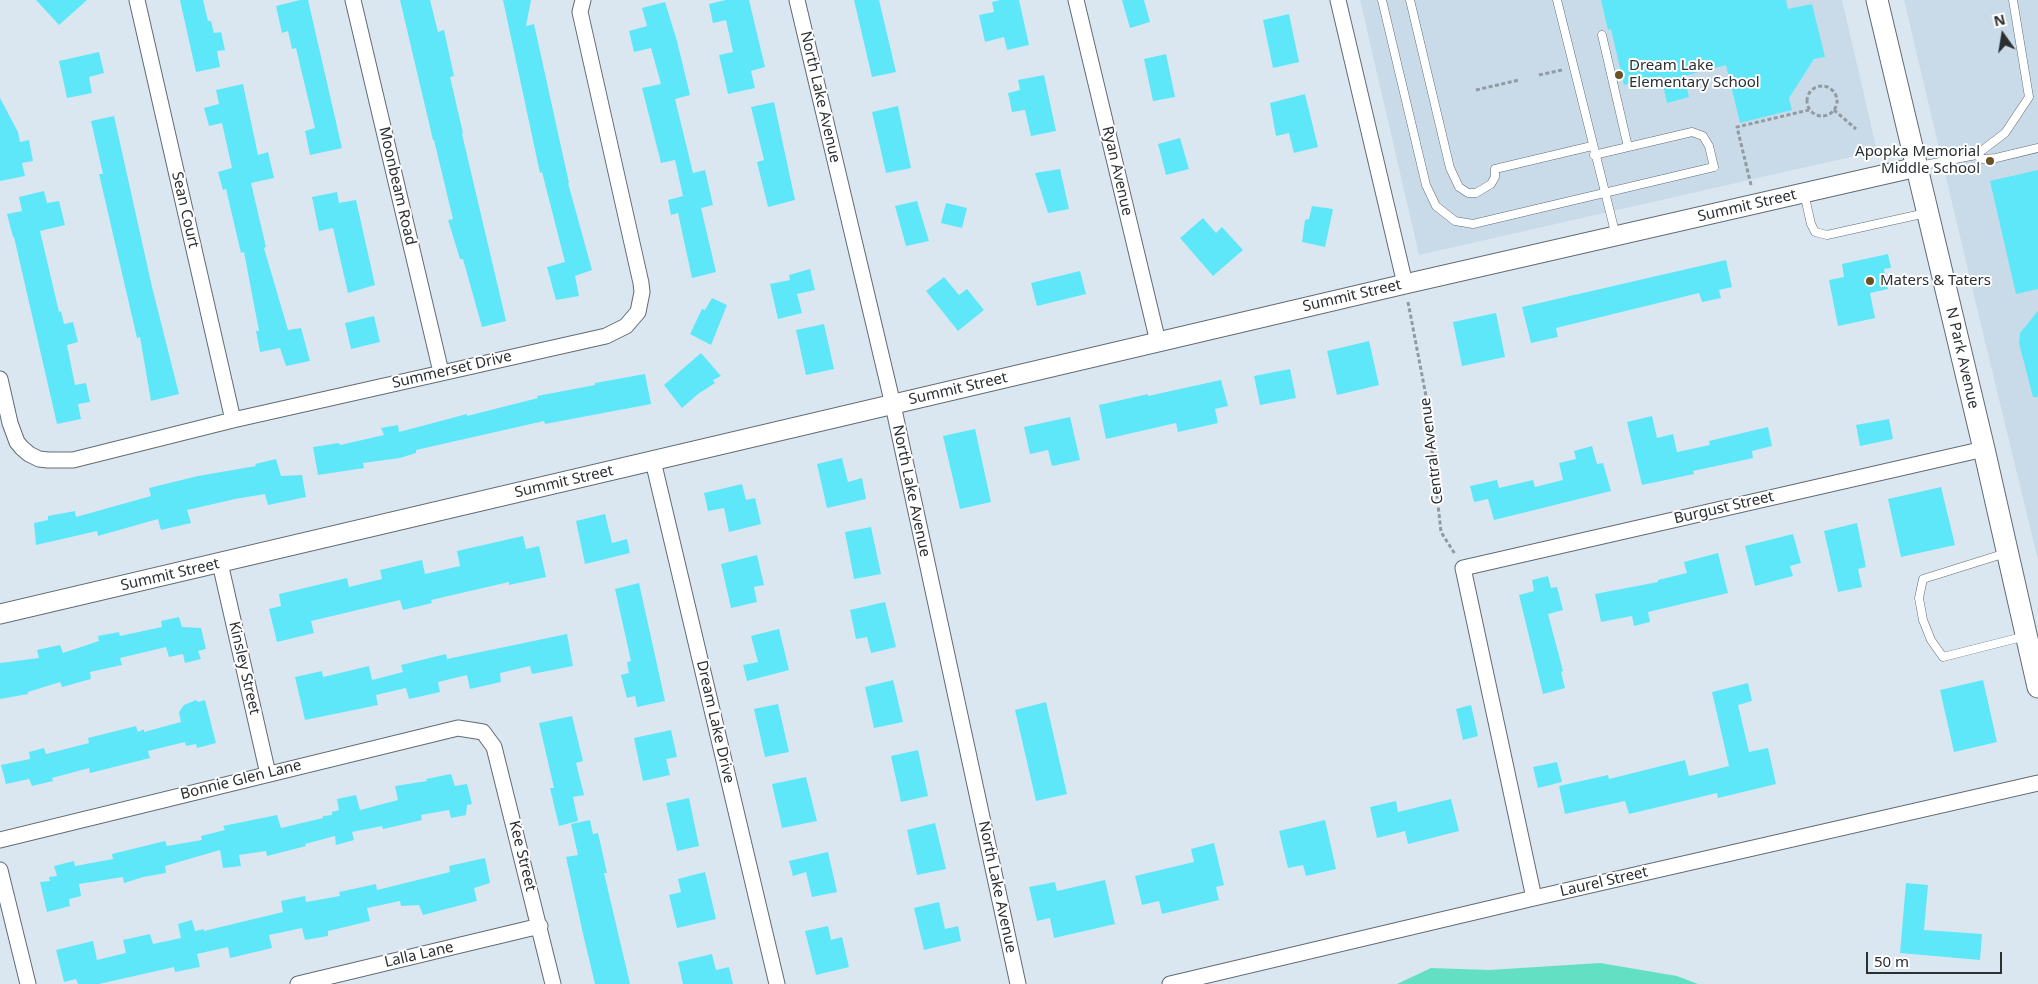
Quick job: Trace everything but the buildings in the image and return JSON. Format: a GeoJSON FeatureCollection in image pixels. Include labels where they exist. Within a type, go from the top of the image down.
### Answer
{"type":"FeatureCollection","features":[{"type":"Feature","properties":{"kind":"main road","name":"N Park Avenue"},"geometry":{"type":"LineString","coordinates":[[1877,0],[1984,449],[2038,687]]}},
{"type":"Feature","properties":{"kind":"street","name":"Sean Court"},"geometry":{"type":"LineString","coordinates":[[137,0],[233,420]]}},
{"type":"Feature","properties":{"kind":"street","name":"Moonbeam Road"},"geometry":{"type":"LineString","coordinates":[[353,0],[441,372]]}},
{"type":"Feature","properties":{"kind":"street","name":"Summerset Drive"},"geometry":{"type":"LineString","coordinates":[[0,379],[10,423],[17,442],[29,454],[48,460],[73,460],[233,420],[606,336],[626,326],[638,312],[642,292],[580,12],[583,0]]}},
{"type":"Feature","properties":{"kind":"street","name":"North Lake Avenue"},"geometry":{"type":"LineString","coordinates":[[797,0],[893,404],[1018,984]]}},
{"type":"Feature","properties":{"kind":"street","name":"Ryan Avenue"},"geometry":{"type":"LineString","coordinates":[[1076,0],[1158,342]]}},
{"type":"Feature","properties":{"kind":"street"},"geometry":{"type":"LineString","coordinates":[[1338,0],[1404,284]]}},
{"type":"Feature","properties":{"kind":"street","name":"Summit Street"},"geometry":{"type":"LineString","coordinates":[[0,614],[1404,284],[1917,167]]}},
{"type":"Feature","properties":{"kind":"street","name":"Burgust Street"},"geometry":{"type":"LineString","coordinates":[[1463,568],[1984,449]]}},
{"type":"Feature","properties":{"kind":"street","name":"Dream Lake Drive"},"geometry":{"type":"LineString","coordinates":[[654,461],[777,984]]}},
{"type":"Feature","properties":{"kind":"street","name":"Kinsley Street"},"geometry":{"type":"LineString","coordinates":[[220,563],[268,774]]}},
{"type":"Feature","properties":{"kind":"street"},"geometry":{"type":"LineString","coordinates":[[1463,568],[1534,898]]}},
{"type":"Feature","properties":{"kind":"street","name":"Bonnie Glen Lane"},"geometry":{"type":"LineString","coordinates":[[0,840],[458,728],[483,732]]}},
{"type":"Feature","properties":{"kind":"street","name":"Kee Street"},"geometry":{"type":"LineString","coordinates":[[483,732],[494,748],[553,984]]}},
{"type":"Feature","properties":{"kind":"street","name":"Laurel Street"},"geometry":{"type":"LineString","coordinates":[[1170,984],[1534,898],[2038,783]]}},
{"type":"Feature","properties":{"kind":"street"},"geometry":{"type":"LineString","coordinates":[[0,870],[28,984]]}},
{"type":"Feature","properties":{"kind":"street","name":"Lalla Lane"},"geometry":{"type":"LineString","coordinates":[[298,984],[540,926]]}},
{"type":"Feature","properties":{"kind":"lane"},"geometry":{"type":"LineString","coordinates":[[1382,0],[1426,185],[1436,206],[1455,222],[1473,224],[1714,167],[1709,146],[1704,136],[1692,132],[1594,155]]}},
{"type":"Feature","properties":{"kind":"lane"},"geometry":{"type":"LineString","coordinates":[[1410,0],[1453,179],[1459,187],[1468,193],[1476,193],[1491,184],[1495,177],[1495,169],[1592,146]]}},
{"type":"Feature","properties":{"kind":"lane"},"geometry":{"type":"LineString","coordinates":[[1557,0],[1594,155],[1616,236]]}},
{"type":"Feature","properties":{"kind":"lane"},"geometry":{"type":"LineString","coordinates":[[2014,0],[2029,97]]}},
{"type":"Feature","properties":{"kind":"lane"},"geometry":{"type":"LineString","coordinates":[[1602,34],[1628,147]]}},
{"type":"Feature","properties":{"kind":"lane"},"geometry":{"type":"LineString","coordinates":[[1917,167],[1976,154],[2005,132],[2029,97],[2038,95]]}},
{"type":"Feature","properties":{"kind":"lane"},"geometry":{"type":"LineString","coordinates":[[1976,154],[1983,159],[1996,158],[2038,148]]}},
{"type":"Feature","properties":{"kind":"lane"},"geometry":{"type":"LineString","coordinates":[[1804,193],[1811,224],[1815,232],[1827,235],[1928,212]]}},
{"type":"Feature","properties":{"kind":"lane"},"geometry":{"type":"LineString","coordinates":[[2008,552],[1923,579],[1919,598],[1924,620],[1932,640],[1944,657],[2026,636]]}},
{"type":"Feature","properties":{"kind":"path"},"geometry":{"type":"LineString","coordinates":[[1539,74],[1562,70]]}},
{"type":"Feature","properties":{"kind":"path"},"geometry":{"type":"LineString","coordinates":[[1476,90],[1519,80]]}},
{"type":"Feature","properties":{"kind":"path"},"geometry":{"type":"LineString","coordinates":[[1821,85],[1831,88],[1837,96],[1834,110],[1825,116],[1815,115],[1806,103],[1808,93],[1816,86],[1821,85]]}},
{"type":"Feature","properties":{"kind":"path"},"geometry":{"type":"LineString","coordinates":[[1751,185],[1737,127],[1810,110]]}},
{"type":"Feature","properties":{"kind":"path"},"geometry":{"type":"LineString","coordinates":[[1834,110],[1856,129]]}},
{"type":"Feature","properties":{"kind":"path","name":"Central Avenue"},"geometry":{"type":"LineString","coordinates":[[1404,284],[1426,396],[1441,532],[1463,568]]}},
{"type":"Feature","properties":{"kind":"shaded area","name":"Dream Lake Elementary School"},"geometry":{"type":"Polygon","coordinates":[[[1360,0],[1842,0],[1877,151],[1419,255],[1360,0]]]}},
{"type":"Feature","properties":{"kind":"shaded area","name":"Apopka Memorial Middle School"},"geometry":{"type":"Polygon","coordinates":[[[1904,0],[2038,0],[2038,560],[1980,321],[1904,0]]]}},
{"type":"Feature","properties":{"kind":"shaded area"},"geometry":{"type":"Polygon","coordinates":[[[1600,963],[1677,976],[1698,984],[1397,984],[1431,968],[1489,970],[1600,963]]]}},
{"type":"Feature","properties":{"kind":"place","name":"Dream Lake Elementary School"},"geometry":{"type":"Point","coordinates":[1619,75]}},
{"type":"Feature","properties":{"kind":"place","name":"Apopka Memorial Middle School"},"geometry":{"type":"Point","coordinates":[1990,161]}},
{"type":"Feature","properties":{"kind":"place","name":"Maters & Taters"},"geometry":{"type":"Point","coordinates":[1870,281]}}]}
